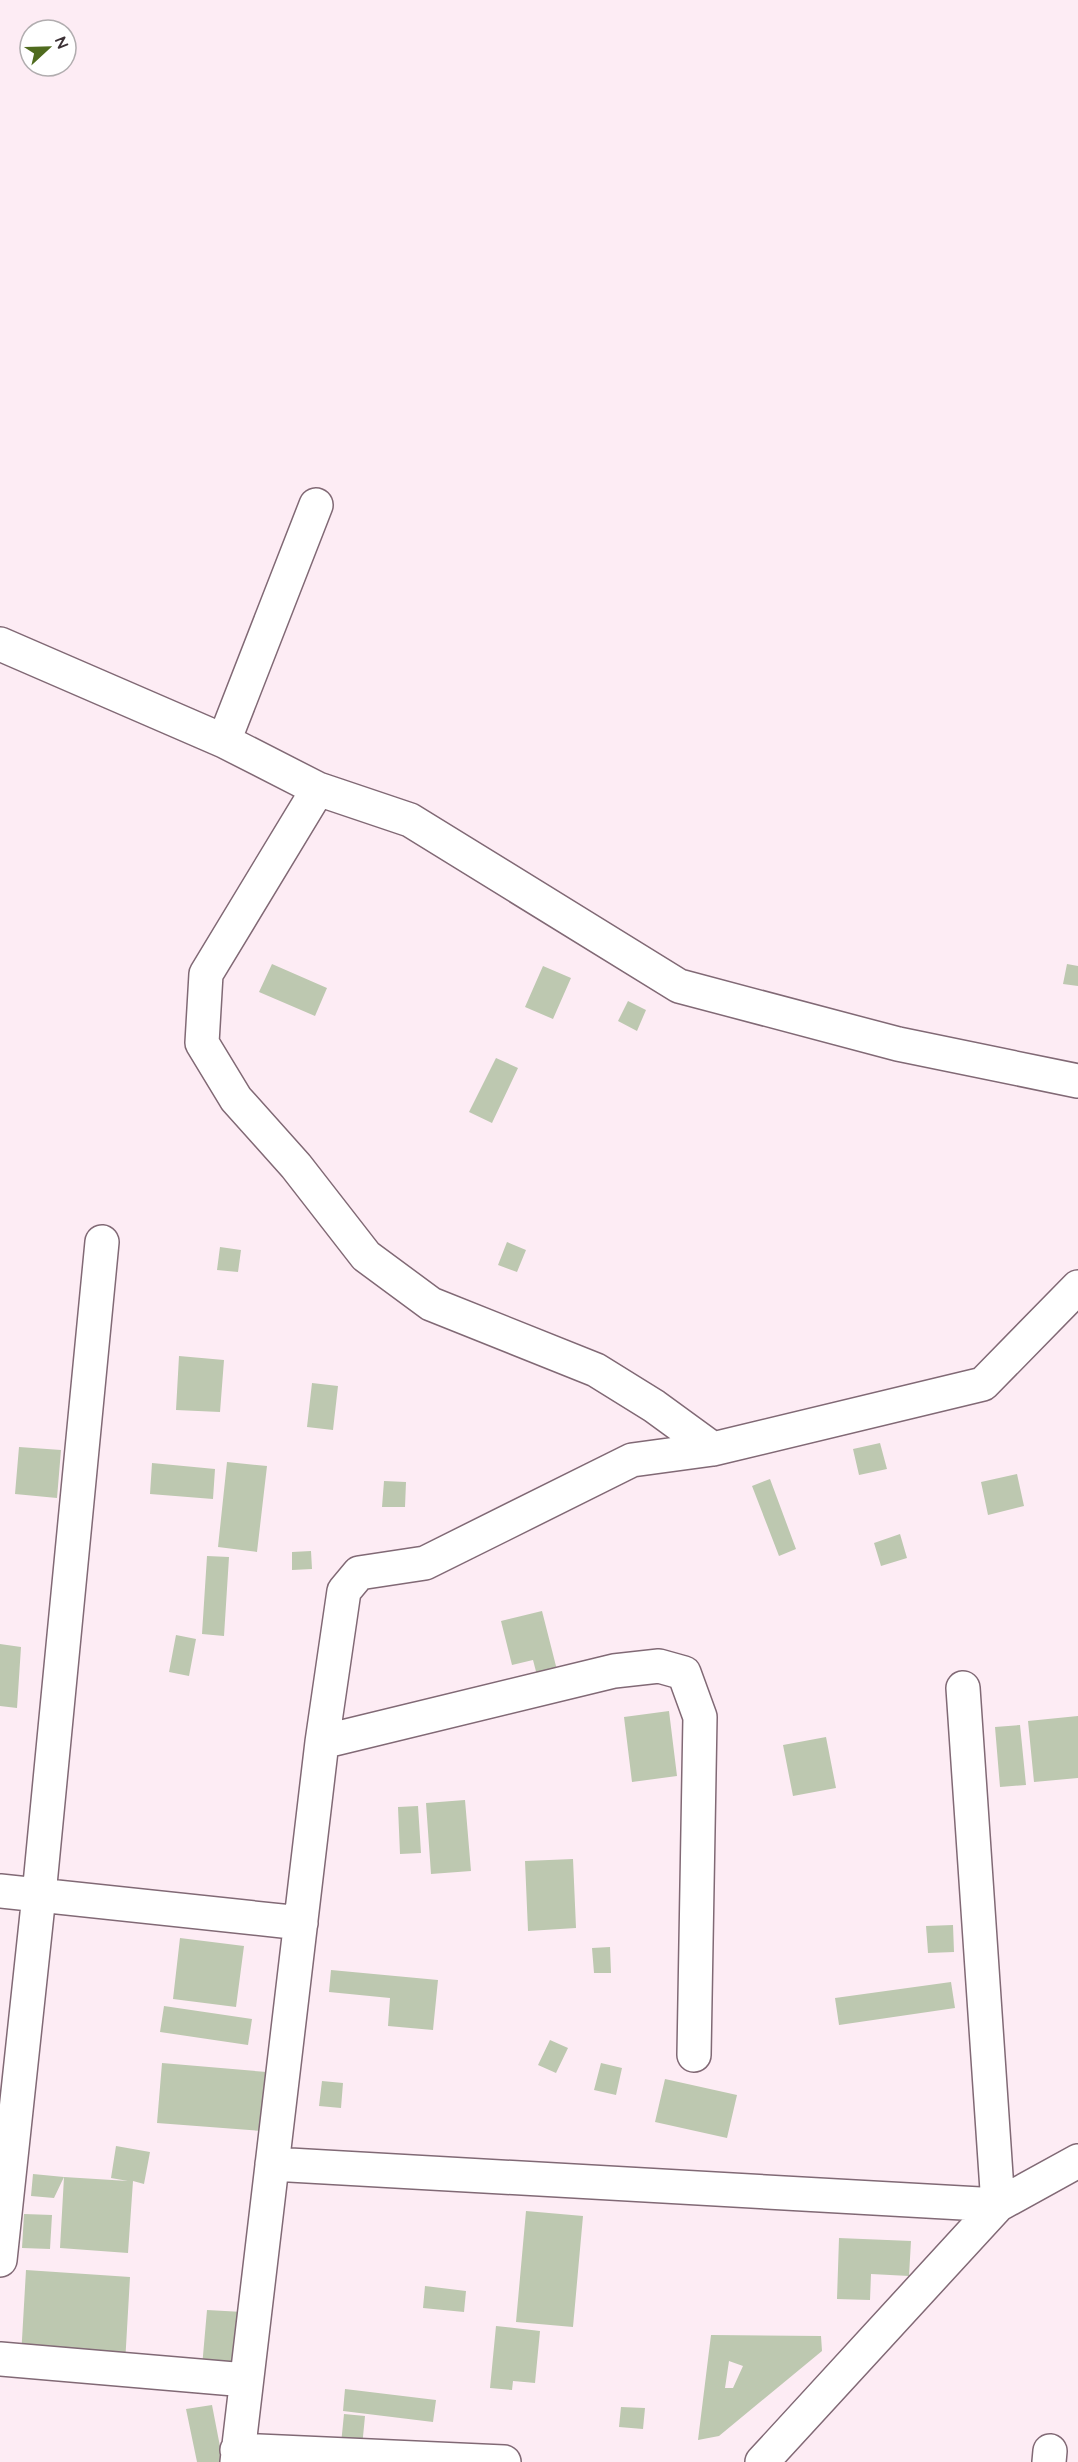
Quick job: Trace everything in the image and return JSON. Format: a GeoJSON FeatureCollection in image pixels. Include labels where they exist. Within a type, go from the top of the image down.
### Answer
{"type":"FeatureCollection","features":[{"type":"Feature","properties":{"kind":"street"},"geometry":{"type":"LineString","coordinates":[[224,741],[316,506]]}},
{"type":"Feature","properties":{"kind":"street"},"geometry":{"type":"LineString","coordinates":[[0,644],[224,741],[318,789],[410,820],[679,986],[898,1044],[1078,1082]]}},
{"type":"Feature","properties":{"kind":"street"},"geometry":{"type":"LineString","coordinates":[[318,789],[206,974],[202,1043],[236,1099],[296,1166],[366,1256],[431,1304],[596,1370],[654,1406],[713,1449]]}},
{"type":"Feature","properties":{"kind":"street"},"geometry":{"type":"LineString","coordinates":[[0,2260],[39,1895],[102,1242]]}},
{"type":"Feature","properties":{"kind":"street"},"geometry":{"type":"LineString","coordinates":[[504,2462],[237,2456],[322,1742],[345,1591],[359,1573],[425,1563],[632,1460],[713,1449],[983,1384],[1078,1287]]}},
{"type":"Feature","properties":{"kind":"street"},"geometry":{"type":"LineString","coordinates":[[322,1742],[614,1671],[659,1666],[684,1673],[700,1717],[694,2055]]}},
{"type":"Feature","properties":{"kind":"street"},"geometry":{"type":"LineString","coordinates":[[963,1688],[998,2205]]}},
{"type":"Feature","properties":{"kind":"street"},"geometry":{"type":"LineString","coordinates":[[0,1891],[301,1923]]}},
{"type":"Feature","properties":{"kind":"street"},"geometry":{"type":"LineString","coordinates":[[762,2462],[998,2205],[1078,2161]]}},
{"type":"Feature","properties":{"kind":"street"},"geometry":{"type":"LineString","coordinates":[[272,2164],[998,2205]]}},
{"type":"Feature","properties":{"kind":"street"},"geometry":{"type":"LineString","coordinates":[[0,2359],[246,2380]]}},
{"type":"Feature","properties":{"kind":"building"},"geometry":{"type":"Polygon","coordinates":[[[272,964],[327,988],[315,1016],[259,992],[272,964]]]}},
{"type":"Feature","properties":{"kind":"building"},"geometry":{"type":"Polygon","coordinates":[[[1067,964],[1078,966],[1078,986],[1063,984],[1067,964]]]}},
{"type":"Feature","properties":{"kind":"building"},"geometry":{"type":"Polygon","coordinates":[[[543,966],[571,978],[553,1019],[525,1007],[543,966]]]}},
{"type":"Feature","properties":{"kind":"building"},"geometry":{"type":"Polygon","coordinates":[[[628,1001],[646,1010],[637,1031],[618,1021],[628,1001]]]}},
{"type":"Feature","properties":{"kind":"building"},"geometry":{"type":"Polygon","coordinates":[[[496,1058],[518,1068],[492,1123],[469,1112],[496,1058]]]}},
{"type":"Feature","properties":{"kind":"building"},"geometry":{"type":"Polygon","coordinates":[[[507,1242],[526,1250],[517,1272],[498,1265],[507,1242]]]}},
{"type":"Feature","properties":{"kind":"building"},"geometry":{"type":"Polygon","coordinates":[[[220,1247],[241,1250],[238,1272],[217,1270],[220,1247]]]}},
{"type":"Feature","properties":{"kind":"building"},"geometry":{"type":"Polygon","coordinates":[[[179,1356],[224,1360],[220,1412],[176,1410],[179,1356]]]}},
{"type":"Feature","properties":{"kind":"building"},"geometry":{"type":"Polygon","coordinates":[[[312,1383],[338,1386],[333,1430],[307,1427],[312,1383]]]}},
{"type":"Feature","properties":{"kind":"building"},"geometry":{"type":"Polygon","coordinates":[[[880,1443],[887,1469],[859,1475],[853,1449],[880,1443]]]}},
{"type":"Feature","properties":{"kind":"building"},"geometry":{"type":"Polygon","coordinates":[[[19,1447],[61,1450],[57,1498],[15,1494],[19,1447]]]}},
{"type":"Feature","properties":{"kind":"building"},"geometry":{"type":"Polygon","coordinates":[[[227,1462],[267,1466],[257,1552],[218,1547],[227,1462]]]}},
{"type":"Feature","properties":{"kind":"building"},"geometry":{"type":"Polygon","coordinates":[[[152,1463],[215,1469],[213,1499],[150,1494],[152,1463]]]}},
{"type":"Feature","properties":{"kind":"building"},"geometry":{"type":"Polygon","coordinates":[[[1017,1474],[1024,1506],[988,1515],[981,1482],[1017,1474]]]}},
{"type":"Feature","properties":{"kind":"building"},"geometry":{"type":"Polygon","coordinates":[[[770,1479],[796,1549],[779,1556],[752,1486],[770,1479]]]}},
{"type":"Feature","properties":{"kind":"building"},"geometry":{"type":"Polygon","coordinates":[[[384,1481],[406,1482],[405,1507],[382,1507],[384,1481]]]}},
{"type":"Feature","properties":{"kind":"building"},"geometry":{"type":"Polygon","coordinates":[[[900,1534],[907,1558],[881,1566],[874,1543],[900,1534]]]}},
{"type":"Feature","properties":{"kind":"building"},"geometry":{"type":"Polygon","coordinates":[[[311,1551],[312,1569],[292,1570],[292,1552],[311,1551]]]}},
{"type":"Feature","properties":{"kind":"building"},"geometry":{"type":"Polygon","coordinates":[[[207,1556],[229,1557],[224,1636],[202,1634],[207,1556]]]}},
{"type":"Feature","properties":{"kind":"building"},"geometry":{"type":"Polygon","coordinates":[[[542,1611],[558,1674],[538,1679],[533,1660],[512,1665],[501,1621],[542,1611]]]}},
{"type":"Feature","properties":{"kind":"building"},"geometry":{"type":"Polygon","coordinates":[[[176,1635],[196,1639],[189,1676],[169,1672],[176,1635]]]}},
{"type":"Feature","properties":{"kind":"building"},"geometry":{"type":"Polygon","coordinates":[[[0,1644],[21,1647],[17,1708],[0,1706],[0,1644]]]}},
{"type":"Feature","properties":{"kind":"building"},"geometry":{"type":"Polygon","coordinates":[[[669,1711],[677,1776],[632,1782],[624,1717],[669,1711]]]}},
{"type":"Feature","properties":{"kind":"building"},"geometry":{"type":"Polygon","coordinates":[[[1078,1716],[1078,1778],[1034,1782],[1028,1721],[1078,1716]]]}},
{"type":"Feature","properties":{"kind":"building"},"geometry":{"type":"Polygon","coordinates":[[[1020,1725],[1026,1785],[1000,1787],[995,1727],[1020,1725]]]}},
{"type":"Feature","properties":{"kind":"building"},"geometry":{"type":"Polygon","coordinates":[[[826,1737],[836,1788],[793,1796],[783,1745],[826,1737]]]}},
{"type":"Feature","properties":{"kind":"building"},"geometry":{"type":"Polygon","coordinates":[[[465,1800],[471,1871],[431,1874],[426,1803],[465,1800]]]}},
{"type":"Feature","properties":{"kind":"building"},"geometry":{"type":"Polygon","coordinates":[[[418,1806],[421,1853],[400,1854],[398,1807],[418,1806]]]}},
{"type":"Feature","properties":{"kind":"building"},"geometry":{"type":"Polygon","coordinates":[[[573,1859],[576,1928],[528,1931],[525,1861],[573,1859]]]}},
{"type":"Feature","properties":{"kind":"building"},"geometry":{"type":"Polygon","coordinates":[[[953,1925],[954,1952],[928,1953],[926,1926],[953,1925]]]}},
{"type":"Feature","properties":{"kind":"building"},"geometry":{"type":"Polygon","coordinates":[[[180,1938],[244,1946],[236,2007],[173,1999],[180,1938]]]}},
{"type":"Feature","properties":{"kind":"building"},"geometry":{"type":"Polygon","coordinates":[[[610,1947],[611,1973],[594,1973],[592,1948],[610,1947]]]}},
{"type":"Feature","properties":{"kind":"building"},"geometry":{"type":"Polygon","coordinates":[[[331,1970],[438,1980],[433,2030],[388,2026],[390,1998],[329,1992],[331,1970]]]}},
{"type":"Feature","properties":{"kind":"building"},"geometry":{"type":"Polygon","coordinates":[[[951,1982],[955,2008],[839,2025],[835,1998],[951,1982]]]}},
{"type":"Feature","properties":{"kind":"building"},"geometry":{"type":"Polygon","coordinates":[[[164,2006],[252,2019],[248,2045],[160,2032],[164,2006]]]}},
{"type":"Feature","properties":{"kind":"building"},"geometry":{"type":"Polygon","coordinates":[[[550,2040],[568,2048],[556,2073],[538,2065],[550,2040]]]}},
{"type":"Feature","properties":{"kind":"building"},"geometry":{"type":"Polygon","coordinates":[[[162,2063],[267,2072],[262,2131],[157,2123],[162,2063]]]}},
{"type":"Feature","properties":{"kind":"building"},"geometry":{"type":"Polygon","coordinates":[[[601,2063],[622,2068],[616,2095],[594,2090],[601,2063]]]}},
{"type":"Feature","properties":{"kind":"building"},"geometry":{"type":"Polygon","coordinates":[[[665,2079],[737,2095],[727,2138],[655,2122],[665,2079]]]}},
{"type":"Feature","properties":{"kind":"building"},"geometry":{"type":"Polygon","coordinates":[[[322,2081],[343,2083],[341,2108],[319,2106],[322,2081]]]}},
{"type":"Feature","properties":{"kind":"building"},"geometry":{"type":"Polygon","coordinates":[[[116,2146],[150,2152],[144,2184],[133,2181],[128,2253],[60,2248],[64,2177],[128,2181],[111,2178],[116,2146]]]}},
{"type":"Feature","properties":{"kind":"building"},"geometry":{"type":"Polygon","coordinates":[[[33,2174],[64,2177],[54,2198],[31,2196],[33,2174]]]}},
{"type":"Feature","properties":{"kind":"building"},"geometry":{"type":"Polygon","coordinates":[[[526,2211],[583,2216],[573,2327],[516,2322],[526,2211]]]}},
{"type":"Feature","properties":{"kind":"building"},"geometry":{"type":"Polygon","coordinates":[[[24,2214],[52,2215],[50,2249],[22,2248],[24,2214]]]}},
{"type":"Feature","properties":{"kind":"building"},"geometry":{"type":"Polygon","coordinates":[[[839,2238],[911,2241],[909,2276],[871,2274],[870,2300],[837,2299],[839,2238]]]}},
{"type":"Feature","properties":{"kind":"building"},"geometry":{"type":"Polygon","coordinates":[[[26,2270],[130,2277],[125,2364],[21,2357],[26,2270]]]}},
{"type":"Feature","properties":{"kind":"building"},"geometry":{"type":"Polygon","coordinates":[[[425,2286],[466,2291],[464,2312],[423,2308],[425,2286]]]}},
{"type":"Feature","properties":{"kind":"building"},"geometry":{"type":"Polygon","coordinates":[[[207,2310],[243,2312],[238,2369],[202,2367],[207,2310]]]}},
{"type":"Feature","properties":{"kind":"building"},"geometry":{"type":"Polygon","coordinates":[[[496,2326],[540,2331],[535,2383],[513,2381],[512,2390],[490,2388],[496,2326]]]}},
{"type":"Feature","properties":{"kind":"building"},"geometry":{"type":"Polygon","coordinates":[[[711,2335],[821,2336],[822,2351],[719,2436],[698,2440],[711,2335]],[[729,2361],[725,2388],[733,2388],[743,2366],[729,2361]]]}},
{"type":"Feature","properties":{"kind":"building"},"geometry":{"type":"Polygon","coordinates":[[[345,2389],[436,2400],[433,2422],[343,2411],[345,2389]]]}},
{"type":"Feature","properties":{"kind":"building"},"geometry":{"type":"Polygon","coordinates":[[[212,2405],[223,2462],[197,2462],[186,2409],[212,2405]]]}},
{"type":"Feature","properties":{"kind":"building"},"geometry":{"type":"Polygon","coordinates":[[[621,2407],[645,2408],[643,2429],[619,2427],[621,2407]]]}},
{"type":"Feature","properties":{"kind":"building"},"geometry":{"type":"Polygon","coordinates":[[[344,2414],[365,2416],[362,2447],[341,2444],[344,2414]]]}}]}
